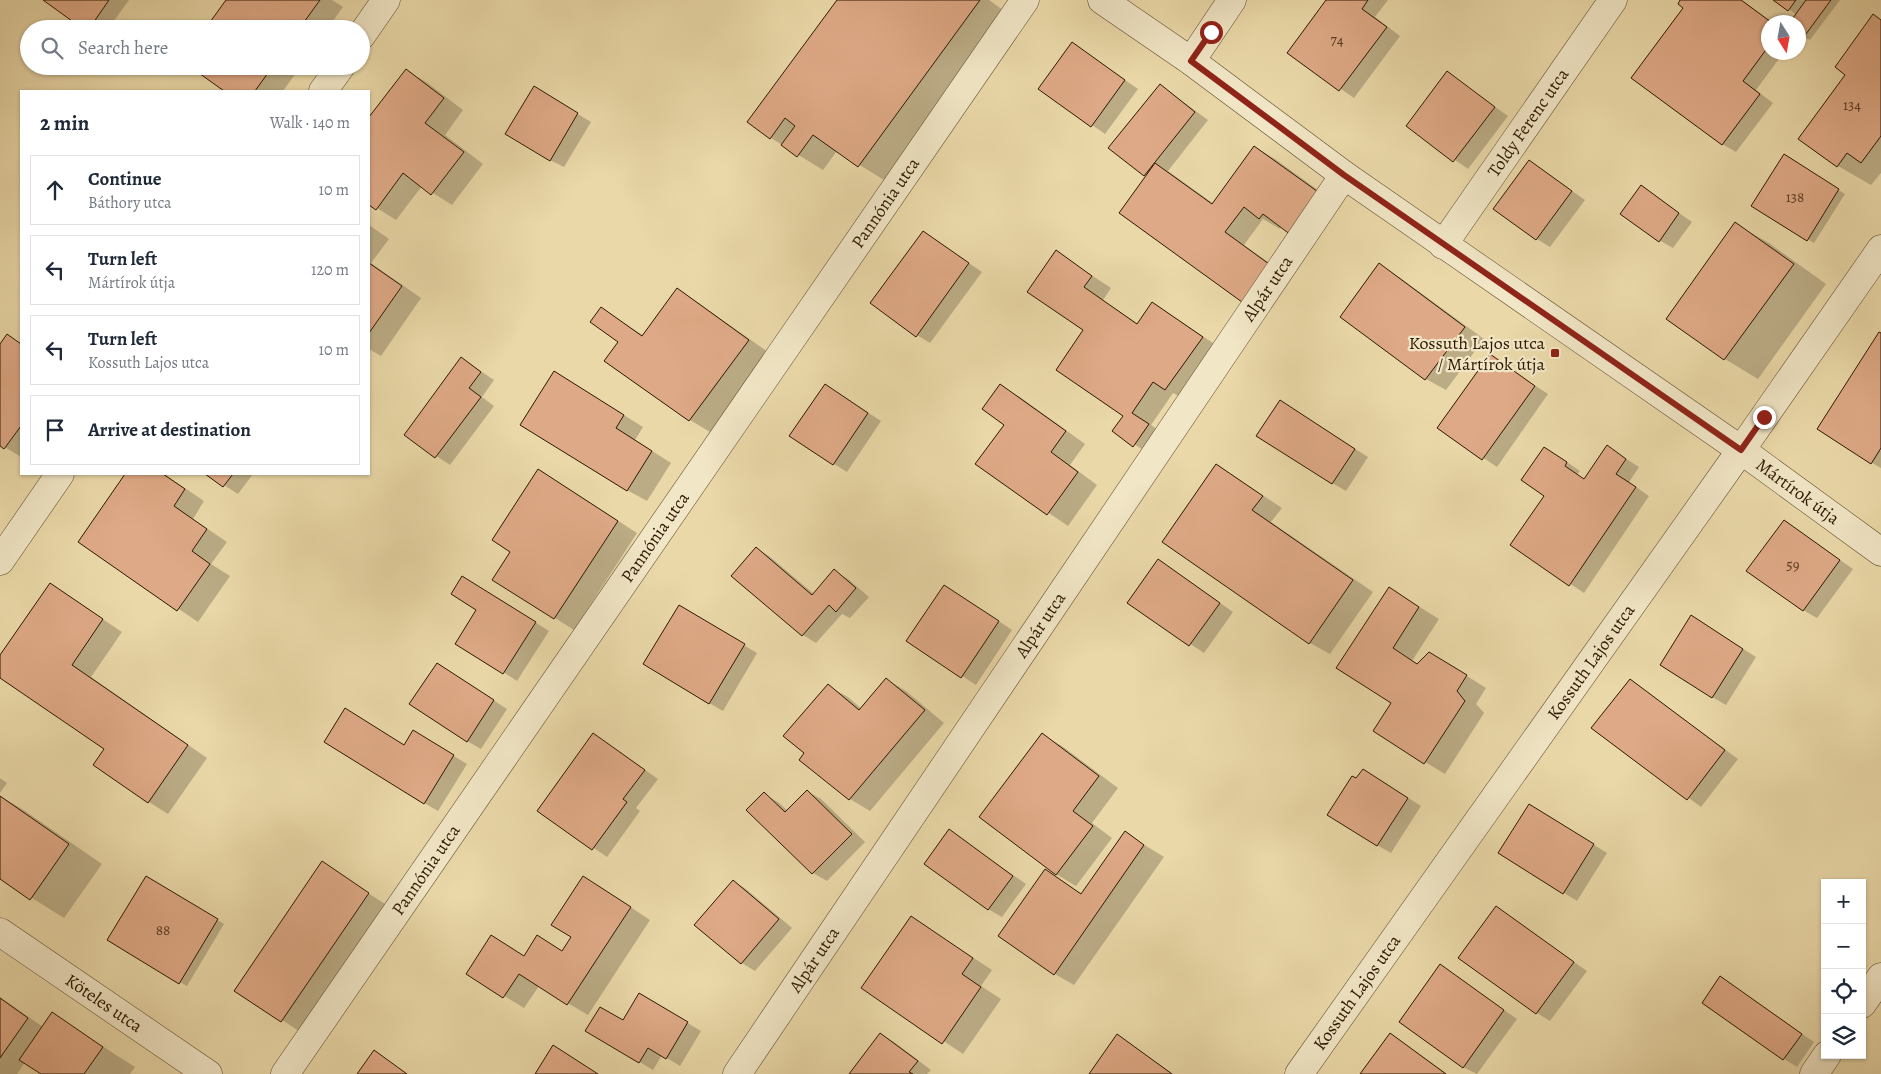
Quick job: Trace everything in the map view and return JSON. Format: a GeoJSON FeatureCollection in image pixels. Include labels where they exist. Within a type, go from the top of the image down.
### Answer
{"type":"FeatureCollection","features":[{"type":"Feature","properties":{"kind":"street"},"geometry":{"type":"LineString","coordinates":[[370,23],[386,0]]}},
{"type":"Feature","properties":{"kind":"street","name":"Pannónia utca"},"geometry":{"type":"LineString","coordinates":[[285,1074],[1025,0]]}},
{"type":"Feature","properties":{"kind":"street","name":"Mártírok útja"},"geometry":{"type":"LineString","coordinates":[[1102,0],[1191,61],[1344,175],[1741,450],[1881,552]]}},
{"type":"Feature","properties":{"kind":"street"},"geometry":{"type":"LineString","coordinates":[[1191,61],[1232,0]]}},
{"type":"Feature","properties":{"kind":"street","name":"Toldy Ferenc utca"},"geometry":{"type":"LineString","coordinates":[[1443,245],[1613,0]]}},
{"type":"Feature","properties":{"kind":"street"},"geometry":{"type":"LineString","coordinates":[[324,90],[334,75]]}},
{"type":"Feature","properties":{"kind":"street","name":"Alpár utca"},"geometry":{"type":"LineString","coordinates":[[737,1074],[1344,175]]}},
{"type":"Feature","properties":{"kind":"street","name":"Kossuth Lajos utca"},"geometry":{"type":"LineString","coordinates":[[1300,1074],[1881,249]]}},
{"type":"Feature","properties":{"kind":"street"},"geometry":{"type":"LineString","coordinates":[[0,561],[59,475]]}},
{"type":"Feature","properties":{"kind":"street","name":"Köteles utca"},"geometry":{"type":"LineString","coordinates":[[0,932],[208,1074]]}},
{"type":"Feature","properties":{"kind":"street"},"geometry":{"type":"LineString","coordinates":[[1866,998],[1881,977]]}},
{"type":"Feature","properties":{"kind":"street"},"geometry":{"type":"LineString","coordinates":[[1814,1074],[1824,1059]]}},
{"type":"Feature","properties":{"kind":"building"},"geometry":{"type":"Polygon","coordinates":[[[43,0],[109,0],[95,20],[71,20],[43,0]]]}},
{"type":"Feature","properties":{"kind":"building"},"geometry":{"type":"Polygon","coordinates":[[[226,0],[320,0],[306,20],[212,20],[226,0]]]}},
{"type":"Feature","properties":{"kind":"building"},"geometry":{"type":"Polygon","coordinates":[[[837,0],[980,0],[858,167],[813,135],[797,157],[781,145],[795,126],[785,118],[770,139],[747,122],[837,0]]]}},
{"type":"Feature","properties":{"kind":"building"},"geometry":{"type":"Polygon","coordinates":[[[1326,0],[1368,0],[1362,9],[1387,27],[1339,91],[1287,53],[1326,0]]]}},
{"type":"Feature","properties":{"kind":"building"},"geometry":{"type":"Polygon","coordinates":[[[1680,0],[1741,0],[1761,15],[1761,57],[1743,81],[1760,94],[1722,145],[1631,78],[1683,8],[1678,4],[1680,0]]]}},
{"type":"Feature","properties":{"kind":"building"},"geometry":{"type":"Polygon","coordinates":[[[1773,0],[1796,0],[1788,11],[1773,0]]]}},
{"type":"Feature","properties":{"kind":"building"},"geometry":{"type":"Polygon","coordinates":[[[1806,0],[1831,0],[1806,34],[1806,15],[1795,15],[1806,0]]]}},
{"type":"Feature","properties":{"kind":"building"},"geometry":{"type":"Polygon","coordinates":[[[1873,14],[1881,20],[1881,136],[1861,163],[1847,153],[1837,167],[1798,139],[1845,75],[1835,67],[1873,14]]]}},
{"type":"Feature","properties":{"kind":"building"},"geometry":{"type":"Polygon","coordinates":[[[1072,42],[1125,80],[1091,127],[1038,89],[1072,42]]]}},
{"type":"Feature","properties":{"kind":"building"},"geometry":{"type":"Polygon","coordinates":[[[406,69],[444,98],[425,123],[464,152],[431,195],[403,173],[376,210],[370,206],[370,116],[406,69]]]}},
{"type":"Feature","properties":{"kind":"building"},"geometry":{"type":"Polygon","coordinates":[[[1447,71],[1495,107],[1453,162],[1406,126],[1447,71]]]}},
{"type":"Feature","properties":{"kind":"building"},"geometry":{"type":"Polygon","coordinates":[[[202,75],[267,75],[256,90],[223,90],[202,75]]]}},
{"type":"Feature","properties":{"kind":"building"},"geometry":{"type":"Polygon","coordinates":[[[1160,84],[1195,112],[1144,176],[1108,148],[1160,84]]]}},
{"type":"Feature","properties":{"kind":"building"},"geometry":{"type":"Polygon","coordinates":[[[534,86],[578,113],[550,161],[505,134],[534,86]]]}},
{"type":"Feature","properties":{"kind":"building"},"geometry":{"type":"Polygon","coordinates":[[[1254,146],[1321,194],[1291,235],[1263,214],[1259,219],[1244,207],[1225,232],[1269,264],[1242,302],[1119,213],[1155,163],[1212,204],[1254,146]]]}},
{"type":"Feature","properties":{"kind":"building"},"geometry":{"type":"Polygon","coordinates":[[[1784,154],[1839,189],[1807,241],[1751,206],[1784,154]]]}},
{"type":"Feature","properties":{"kind":"building"},"geometry":{"type":"Polygon","coordinates":[[[1529,160],[1572,191],[1536,240],[1493,209],[1529,160]]]}},
{"type":"Feature","properties":{"kind":"building"},"geometry":{"type":"Polygon","coordinates":[[[1641,185],[1679,213],[1659,242],[1620,214],[1641,185]]]}},
{"type":"Feature","properties":{"kind":"building"},"geometry":{"type":"Polygon","coordinates":[[[1735,222],[1794,264],[1724,360],[1666,319],[1735,222]]]}},
{"type":"Feature","properties":{"kind":"building"},"geometry":{"type":"Polygon","coordinates":[[[923,231],[969,263],[916,337],[870,303],[923,231]]]}},
{"type":"Feature","properties":{"kind":"building"},"geometry":{"type":"Polygon","coordinates":[[[1056,250],[1092,276],[1084,287],[1137,324],[1152,302],[1203,337],[1165,390],[1153,382],[1132,413],[1149,424],[1133,447],[1112,431],[1123,416],[1056,370],[1083,330],[1027,292],[1056,250]]]}},
{"type":"Feature","properties":{"kind":"building"},"geometry":{"type":"Polygon","coordinates":[[[1379,263],[1465,327],[1425,380],[1340,317],[1379,263]]]}},
{"type":"Feature","properties":{"kind":"building"},"geometry":{"type":"Polygon","coordinates":[[[370,264],[402,286],[370,332],[370,264]]]}},
{"type":"Feature","properties":{"kind":"building"},"geometry":{"type":"Polygon","coordinates":[[[677,288],[749,340],[689,421],[604,361],[618,342],[590,322],[601,307],[642,336],[677,288]]]}},
{"type":"Feature","properties":{"kind":"building"},"geometry":{"type":"Polygon","coordinates":[[[1879,332],[1881,333],[1881,448],[1871,464],[1817,429],[1879,332]]]}},
{"type":"Feature","properties":{"kind":"building"},"geometry":{"type":"Polygon","coordinates":[[[7,334],[20,343],[20,427],[4,449],[0,446],[0,344],[7,334]]]}},
{"type":"Feature","properties":{"kind":"building"},"geometry":{"type":"Polygon","coordinates":[[[1490,354],[1535,386],[1482,460],[1437,428],[1490,354]]]}},
{"type":"Feature","properties":{"kind":"building"},"geometry":{"type":"Polygon","coordinates":[[[461,357],[481,372],[469,388],[481,397],[435,458],[404,435],[461,357]]]}},
{"type":"Feature","properties":{"kind":"building"},"geometry":{"type":"Polygon","coordinates":[[[554,371],[624,415],[616,428],[652,451],[627,491],[520,425],[554,371]]]}},
{"type":"Feature","properties":{"kind":"building"},"geometry":{"type":"Polygon","coordinates":[[[825,384],[868,413],[833,465],[789,436],[825,384]]]}},
{"type":"Feature","properties":{"kind":"building"},"geometry":{"type":"Polygon","coordinates":[[[1000,384],[1066,431],[1051,452],[1078,472],[1047,515],[975,464],[1004,425],[982,409],[1000,384]]]}},
{"type":"Feature","properties":{"kind":"building"},"geometry":{"type":"Polygon","coordinates":[[[1280,400],[1355,449],[1332,484],[1256,436],[1280,400]]]}},
{"type":"Feature","properties":{"kind":"building"},"geometry":{"type":"Polygon","coordinates":[[[1607,445],[1626,459],[1616,474],[1636,487],[1569,586],[1510,545],[1544,496],[1521,480],[1544,447],[1567,462],[1565,466],[1584,479],[1607,445]]]}},
{"type":"Feature","properties":{"kind":"building"},"geometry":{"type":"Polygon","coordinates":[[[1216,464],[1263,496],[1252,510],[1353,580],[1309,644],[1162,542],[1216,464]]]}},
{"type":"Feature","properties":{"kind":"building"},"geometry":{"type":"Polygon","coordinates":[[[538,469],[618,521],[554,619],[492,580],[510,552],[492,540],[538,469]]]}},
{"type":"Feature","properties":{"kind":"building"},"geometry":{"type":"Polygon","coordinates":[[[124,475],[164,475],[185,489],[174,506],[207,529],[192,551],[210,564],[177,611],[78,542],[124,475]]]}},
{"type":"Feature","properties":{"kind":"building"},"geometry":{"type":"Polygon","coordinates":[[[206,475],[232,475],[223,487],[206,475]]]}},
{"type":"Feature","properties":{"kind":"building"},"geometry":{"type":"Polygon","coordinates":[[[1784,520],[1840,560],[1803,611],[1746,571],[1784,520]]]}},
{"type":"Feature","properties":{"kind":"building"},"geometry":{"type":"Polygon","coordinates":[[[756,547],[812,595],[834,569],[856,588],[836,612],[829,605],[802,636],[731,576],[756,547]]]}},
{"type":"Feature","properties":{"kind":"building"},"geometry":{"type":"Polygon","coordinates":[[[1158,559],[1220,603],[1189,646],[1127,603],[1158,559]]]}},
{"type":"Feature","properties":{"kind":"building"},"geometry":{"type":"Polygon","coordinates":[[[462,576],[536,622],[503,674],[455,644],[476,610],[451,594],[462,576]]]}},
{"type":"Feature","properties":{"kind":"building"},"geometry":{"type":"Polygon","coordinates":[[[50,583],[103,619],[72,665],[188,745],[148,803],[93,765],[104,749],[0,678],[0,655],[50,583]]]}},
{"type":"Feature","properties":{"kind":"building"},"geometry":{"type":"Polygon","coordinates":[[[944,585],[999,621],[961,678],[906,641],[944,585]]]}},
{"type":"Feature","properties":{"kind":"building"},"geometry":{"type":"Polygon","coordinates":[[[1389,587],[1419,607],[1393,648],[1417,664],[1429,652],[1467,675],[1457,691],[1465,701],[1424,764],[1373,731],[1391,703],[1336,668],[1389,587]]]}},
{"type":"Feature","properties":{"kind":"building"},"geometry":{"type":"Polygon","coordinates":[[[679,605],[745,644],[709,704],[643,664],[679,605]]]}},
{"type":"Feature","properties":{"kind":"building"},"geometry":{"type":"Polygon","coordinates":[[[1691,615],[1743,649],[1712,698],[1660,665],[1691,615]]]}},
{"type":"Feature","properties":{"kind":"building"},"geometry":{"type":"Polygon","coordinates":[[[437,663],[494,700],[467,742],[409,704],[437,663]]]}},
{"type":"Feature","properties":{"kind":"building"},"geometry":{"type":"Polygon","coordinates":[[[886,678],[925,710],[849,800],[799,760],[804,753],[783,736],[828,684],[859,710],[886,678]]]}},
{"type":"Feature","properties":{"kind":"building"},"geometry":{"type":"Polygon","coordinates":[[[1630,679],[1725,750],[1687,800],[1591,728],[1630,679]]]}},
{"type":"Feature","properties":{"kind":"building"},"geometry":{"type":"Polygon","coordinates":[[[345,708],[404,745],[413,730],[454,755],[424,804],[324,742],[345,708]]]}},
{"type":"Feature","properties":{"kind":"building"},"geometry":{"type":"Polygon","coordinates":[[[593,733],[645,770],[623,799],[627,802],[592,850],[537,811],[593,733]]]}},
{"type":"Feature","properties":{"kind":"building"},"geometry":{"type":"Polygon","coordinates":[[[1042,733],[1099,776],[1073,811],[1093,826],[1056,875],[979,817],[1042,733]]]}},
{"type":"Feature","properties":{"kind":"building"},"geometry":{"type":"Polygon","coordinates":[[[1363,769],[1408,798],[1377,846],[1327,815],[1352,776],[1356,778],[1363,769]]]}},
{"type":"Feature","properties":{"kind":"building"},"geometry":{"type":"Polygon","coordinates":[[[807,790],[852,834],[812,874],[746,810],[764,792],[785,812],[807,790]]]}},
{"type":"Feature","properties":{"kind":"building"},"geometry":{"type":"Polygon","coordinates":[[[0,796],[69,844],[30,900],[0,879],[0,796]]]}},
{"type":"Feature","properties":{"kind":"building"},"geometry":{"type":"Polygon","coordinates":[[[1529,804],[1594,844],[1563,894],[1498,853],[1529,804]]]}},
{"type":"Feature","properties":{"kind":"building"},"geometry":{"type":"Polygon","coordinates":[[[949,829],[1013,876],[988,910],[924,864],[949,829]]]}},
{"type":"Feature","properties":{"kind":"building"},"geometry":{"type":"Polygon","coordinates":[[[1125,831],[1144,845],[1054,975],[998,936],[1045,869],[1081,894],[1125,831]]]}},
{"type":"Feature","properties":{"kind":"building"},"geometry":{"type":"Polygon","coordinates":[[[322,861],[369,893],[281,1022],[234,991],[322,861]]]}},
{"type":"Feature","properties":{"kind":"building"},"geometry":{"type":"Polygon","coordinates":[[[146,876],[218,919],[179,984],[107,940],[146,876]]]}},
{"type":"Feature","properties":{"kind":"building"},"geometry":{"type":"Polygon","coordinates":[[[583,876],[631,907],[567,1005],[519,974],[503,998],[466,974],[491,935],[524,956],[537,935],[562,951],[571,937],[551,925],[583,876]]]}},
{"type":"Feature","properties":{"kind":"building"},"geometry":{"type":"Polygon","coordinates":[[[733,880],[779,919],[741,964],[694,925],[733,880]]]}},
{"type":"Feature","properties":{"kind":"building"},"geometry":{"type":"Polygon","coordinates":[[[1496,906],[1574,962],[1536,1014],[1458,958],[1496,906]]]}},
{"type":"Feature","properties":{"kind":"building"},"geometry":{"type":"Polygon","coordinates":[[[911,916],[973,958],[962,974],[981,987],[942,1044],[861,988],[911,916]]]}},
{"type":"Feature","properties":{"kind":"building"},"geometry":{"type":"Polygon","coordinates":[[[1440,964],[1504,1010],[1463,1068],[1399,1022],[1440,964]]]}},
{"type":"Feature","properties":{"kind":"building"},"geometry":{"type":"Polygon","coordinates":[[[1720,976],[1802,1034],[1783,1060],[1702,1003],[1720,976]]]}},
{"type":"Feature","properties":{"kind":"building"},"geometry":{"type":"Polygon","coordinates":[[[639,993],[688,1022],[666,1059],[648,1048],[639,1063],[585,1031],[600,1007],[623,1020],[639,993]]]}},
{"type":"Feature","properties":{"kind":"building"},"geometry":{"type":"Polygon","coordinates":[[[0,998],[28,1018],[0,1058],[0,998]]]}},
{"type":"Feature","properties":{"kind":"building"},"geometry":{"type":"Polygon","coordinates":[[[52,1012],[103,1047],[84,1074],[41,1074],[19,1060],[52,1012]]]}},
{"type":"Feature","properties":{"kind":"building"},"geometry":{"type":"Polygon","coordinates":[[[880,1033],[918,1061],[909,1072],[913,1074],[849,1074],[880,1033]]]}},
{"type":"Feature","properties":{"kind":"building"},"geometry":{"type":"Polygon","coordinates":[[[1390,1033],[1446,1074],[1360,1074],[1390,1033]]]}},
{"type":"Feature","properties":{"kind":"building"},"geometry":{"type":"Polygon","coordinates":[[[1117,1034],[1172,1074],[1089,1074],[1117,1034]]]}},
{"type":"Feature","properties":{"kind":"building"},"geometry":{"type":"Polygon","coordinates":[[[553,1045],[598,1074],[535,1074],[553,1045]]]}},
{"type":"Feature","properties":{"kind":"building"},"geometry":{"type":"Polygon","coordinates":[[[374,1050],[407,1074],[357,1074],[374,1050]]]}},
{"type":"Feature","properties":{"kind":"place","name":"Kossuth Lajos utca / Mártírok útja"},"geometry":{"type":"Point","coordinates":[1555,353]}},
{"type":"Feature","properties":{"kind":"route"},"geometry":{"type":"LineString","coordinates":[[1211,32],[1191,61],[1344,175],[1443,245],[1741,450],[1764,417]]}}]}
